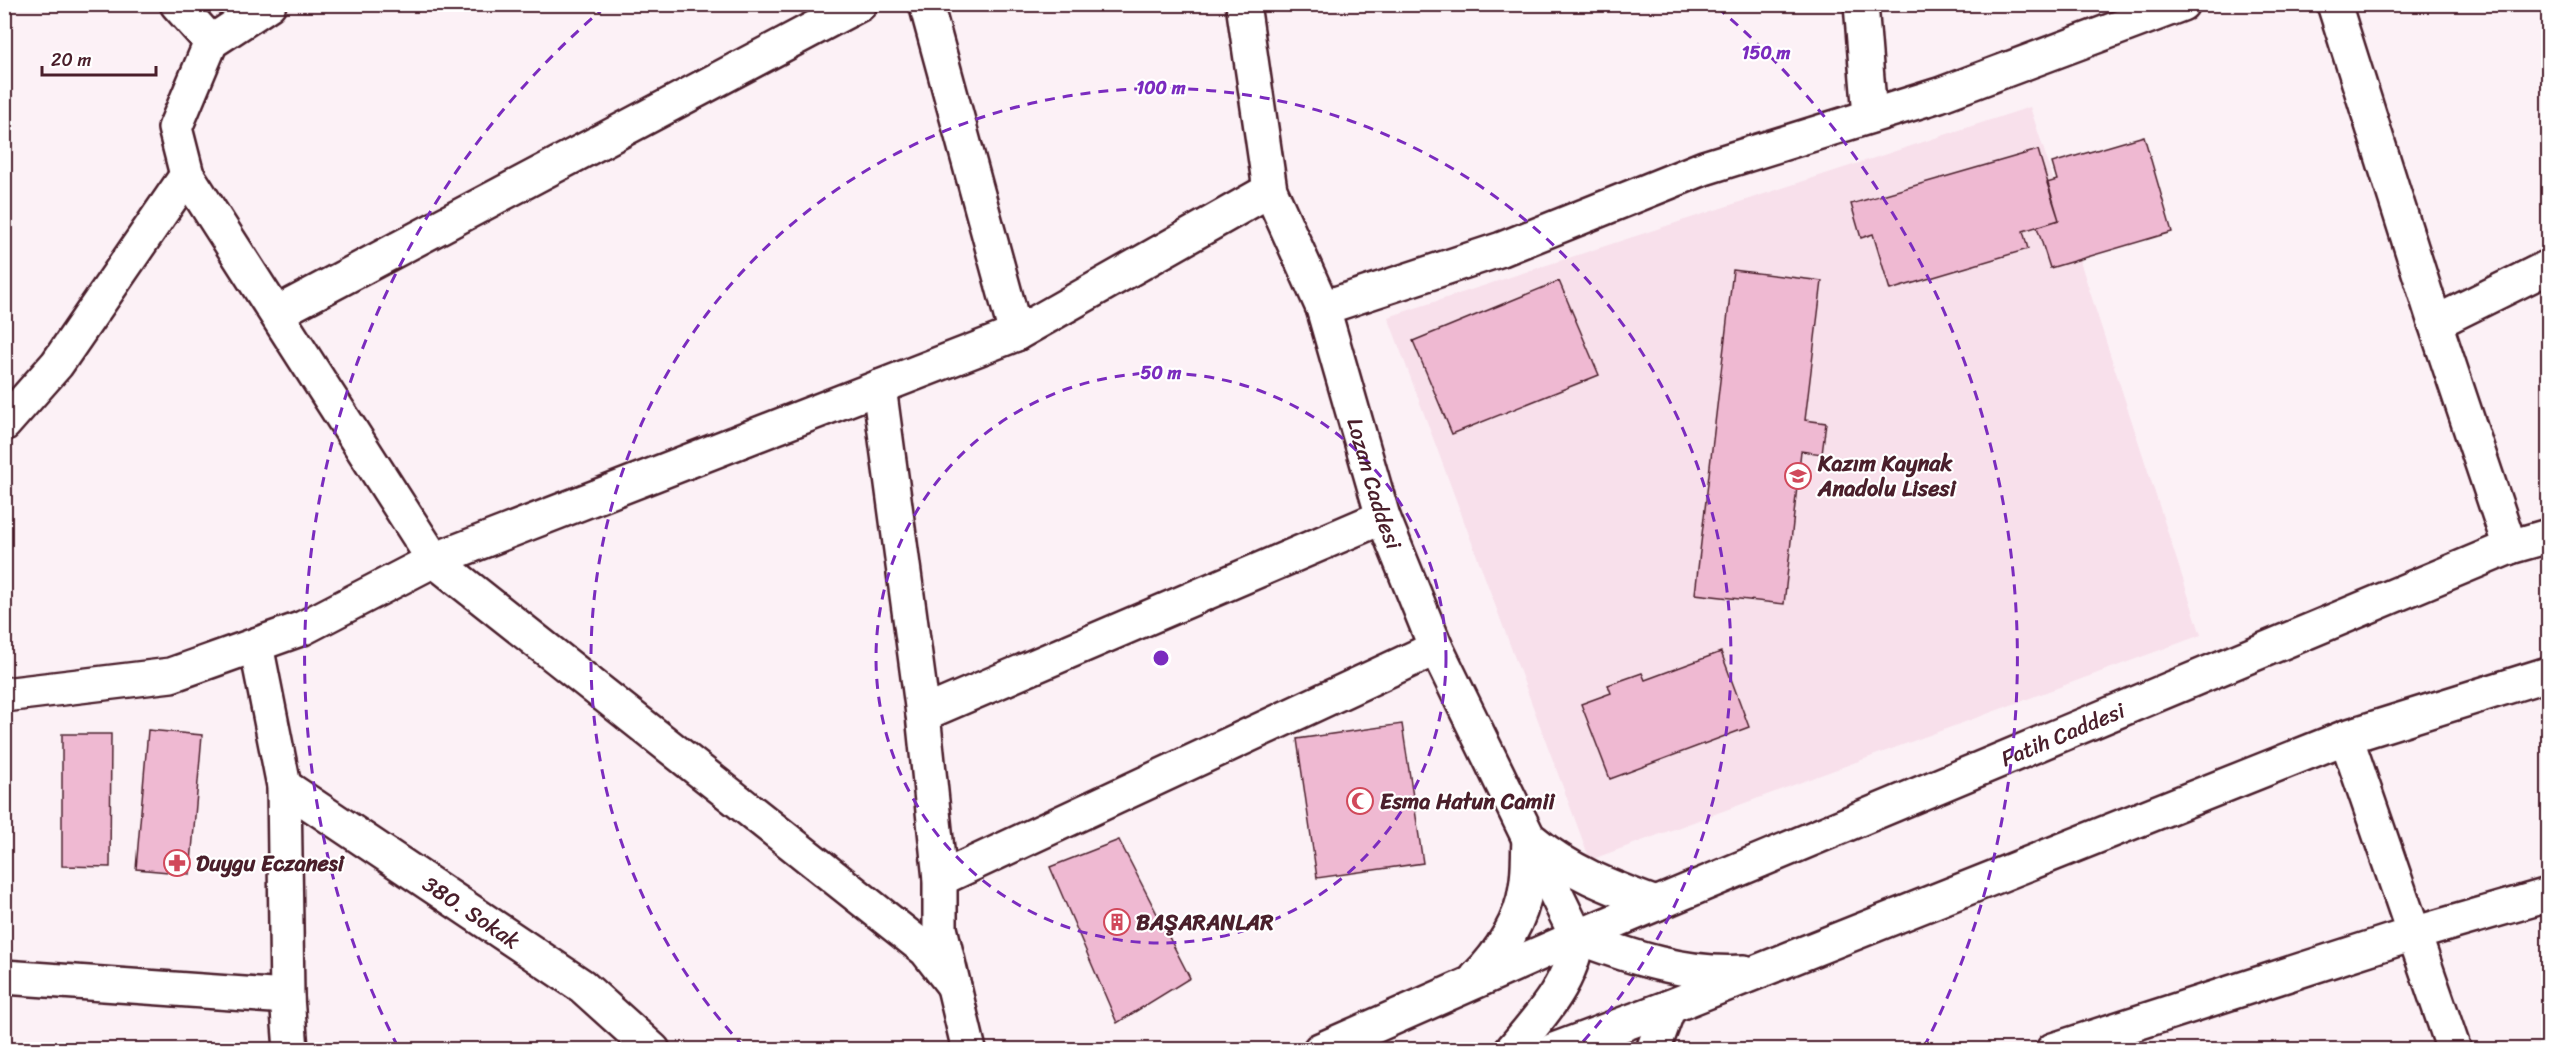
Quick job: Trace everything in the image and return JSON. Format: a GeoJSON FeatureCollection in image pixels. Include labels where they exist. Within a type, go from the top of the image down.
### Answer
{"type":"FeatureCollection","features":[{"type":"Feature","properties":{"kind":"street"},"geometry":{"type":"LineString","coordinates":[[177,4],[211,42]]}},
{"type":"Feature","properties":{"kind":"street"},"geometry":{"type":"LineString","coordinates":[[269,4],[211,42],[175,128],[187,175],[434,560],[926,950],[954,986]]}},
{"type":"Feature","properties":{"kind":"street"},"geometry":{"type":"LineString","coordinates":[[277,313],[860,4]]}},
{"type":"Feature","properties":{"kind":"street"},"geometry":{"type":"LineString","coordinates":[[926,4],[1016,334]]}},
{"type":"Feature","properties":{"kind":"street","name":"Lozan Caddesi"},"geometry":{"type":"LineString","coordinates":[[1243,4],[1270,190],[1323,308],[1383,517],[1436,648],[1577,937]]}},
{"type":"Feature","properties":{"kind":"street"},"geometry":{"type":"LineString","coordinates":[[1862,4],[1870,117]]}},
{"type":"Feature","properties":{"kind":"street"},"geometry":{"type":"LineString","coordinates":[[1323,308],[1502,249],[1704,168],[1939,95],[2182,4]]}},
{"type":"Feature","properties":{"kind":"street"},"geometry":{"type":"LineString","coordinates":[[2334,4],[2435,323],[2510,547]]}},
{"type":"Feature","properties":{"kind":"street"},"geometry":{"type":"LineString","coordinates":[[4,424],[57,364],[187,175]]}},
{"type":"Feature","properties":{"kind":"street"},"geometry":{"type":"LineString","coordinates":[[4,695],[171,675],[303,628],[434,560],[1016,334],[1270,190]]}},
{"type":"Feature","properties":{"kind":"street"},"geometry":{"type":"LineString","coordinates":[[2435,323],[2548,267]]}},
{"type":"Feature","properties":{"kind":"street"},"geometry":{"type":"LineString","coordinates":[[879,387],[923,714],[940,879],[940,928],[969,1050]]}},
{"type":"Feature","properties":{"kind":"street"},"geometry":{"type":"LineString","coordinates":[[923,714],[1383,517]]}},
{"type":"Feature","properties":{"kind":"street","name":"Fatih Caddesi"},"geometry":{"type":"LineString","coordinates":[[1320,1050],[1577,937],[2510,547],[2548,536]]}},
{"type":"Feature","properties":{"kind":"street"},"geometry":{"type":"LineString","coordinates":[[256,645],[284,786],[287,997],[291,1050]]}},
{"type":"Feature","properties":{"kind":"street"},"geometry":{"type":"LineString","coordinates":[[940,879],[1436,648]]}},
{"type":"Feature","properties":{"kind":"street"},"geometry":{"type":"LineString","coordinates":[[1554,1050],[1669,1007],[2346,736],[2548,674]]}},
{"type":"Feature","properties":{"kind":"street"},"geometry":{"type":"LineString","coordinates":[[2346,736],[2454,1050]]}},
{"type":"Feature","properties":{"kind":"street","name":"380. Sokak"},"geometry":{"type":"LineString","coordinates":[[284,786],[582,987],[653,1050]]}},
{"type":"Feature","properties":{"kind":"street"},"geometry":{"type":"LineString","coordinates":[[1529,837],[1545,852],[1574,870],[1613,889],[1656,904]]}},
{"type":"Feature","properties":{"kind":"street"},"geometry":{"type":"LineString","coordinates":[[1473,981],[1491,964],[1519,912],[1526,888],[1529,837]]}},
{"type":"Feature","properties":{"kind":"street"},"geometry":{"type":"LineString","coordinates":[[2053,1050],[2413,934],[2548,895]]}},
{"type":"Feature","properties":{"kind":"street"},"geometry":{"type":"LineString","coordinates":[[1512,1050],[1538,1020],[1560,986],[1575,956],[1577,937],[1658,963],[1702,971],[1733,973],[1761,970]]}},
{"type":"Feature","properties":{"kind":"street"},"geometry":{"type":"LineString","coordinates":[[4,977],[287,997]]}},
{"type":"Feature","properties":{"kind":"street"},"geometry":{"type":"LineString","coordinates":[[1653,1050],[1669,1007]]}},
{"type":"Feature","properties":{"kind":"shaded area","name":"Kazım Kaynak Anadolu Lisesi"},"geometry":{"type":"Polygon","coordinates":[[[2030,107],[2201,635],[1590,860],[1388,317],[2030,107]]]}},
{"type":"Feature","properties":{"kind":"building"},"geometry":{"type":"Polygon","coordinates":[[[2144,136],[2172,232],[2050,268],[2037,227],[2059,220],[2047,183],[2057,180],[2052,163],[2144,136]]]}},
{"type":"Feature","properties":{"kind":"building"},"geometry":{"type":"Polygon","coordinates":[[[2038,150],[2059,220],[2023,231],[2028,249],[1890,290],[1873,234],[1861,238],[1851,204],[2038,150]]]}},
{"type":"Feature","properties":{"kind":"building"},"geometry":{"type":"Polygon","coordinates":[[[1733,270],[1822,281],[1805,420],[1826,423],[1822,454],[1801,451],[1784,604],[1695,594],[1733,270]]]}},
{"type":"Feature","properties":{"kind":"building"},"geometry":{"type":"Polygon","coordinates":[[[1559,281],[1599,375],[1452,434],[1413,341],[1559,281]]]}},
{"type":"Feature","properties":{"kind":"building"},"geometry":{"type":"Polygon","coordinates":[[[1721,652],[1749,727],[1610,779],[1581,704],[1611,693],[1608,685],[1642,673],[1645,680],[1721,652]]]}},
{"type":"Feature","properties":{"kind":"building","name":"Esma Hatun Camii"},"geometry":{"type":"Polygon","coordinates":[[[1402,724],[1423,863],[1317,878],[1297,739],[1402,724]]]}},
{"type":"Feature","properties":{"kind":"building"},"geometry":{"type":"Polygon","coordinates":[[[148,730],[202,735],[190,874],[136,869],[148,730]]]}},
{"type":"Feature","properties":{"kind":"building"},"geometry":{"type":"Polygon","coordinates":[[[62,734],[111,734],[110,867],[62,866],[62,734]]]}},
{"type":"Feature","properties":{"kind":"building","name":"BAŞARANLAR"},"geometry":{"type":"Polygon","coordinates":[[[1119,840],[1190,978],[1117,1023],[1050,867],[1119,840]]]}},
{"type":"Feature","properties":{"kind":"place","name":"Kazım Kaynak Anadolu Lisesi"},"geometry":{"type":"Point","coordinates":[1798,476]}},
{"type":"Feature","properties":{"kind":"place","name":"Esma Hatun Camii"},"geometry":{"type":"Point","coordinates":[1360,801]}},
{"type":"Feature","properties":{"kind":"place","name":"Duygu Eczanesi"},"geometry":{"type":"Point","coordinates":[177,863]}},
{"type":"Feature","properties":{"kind":"place","name":"BAŞARANLAR"},"geometry":{"type":"Point","coordinates":[1117,922]}}]}
